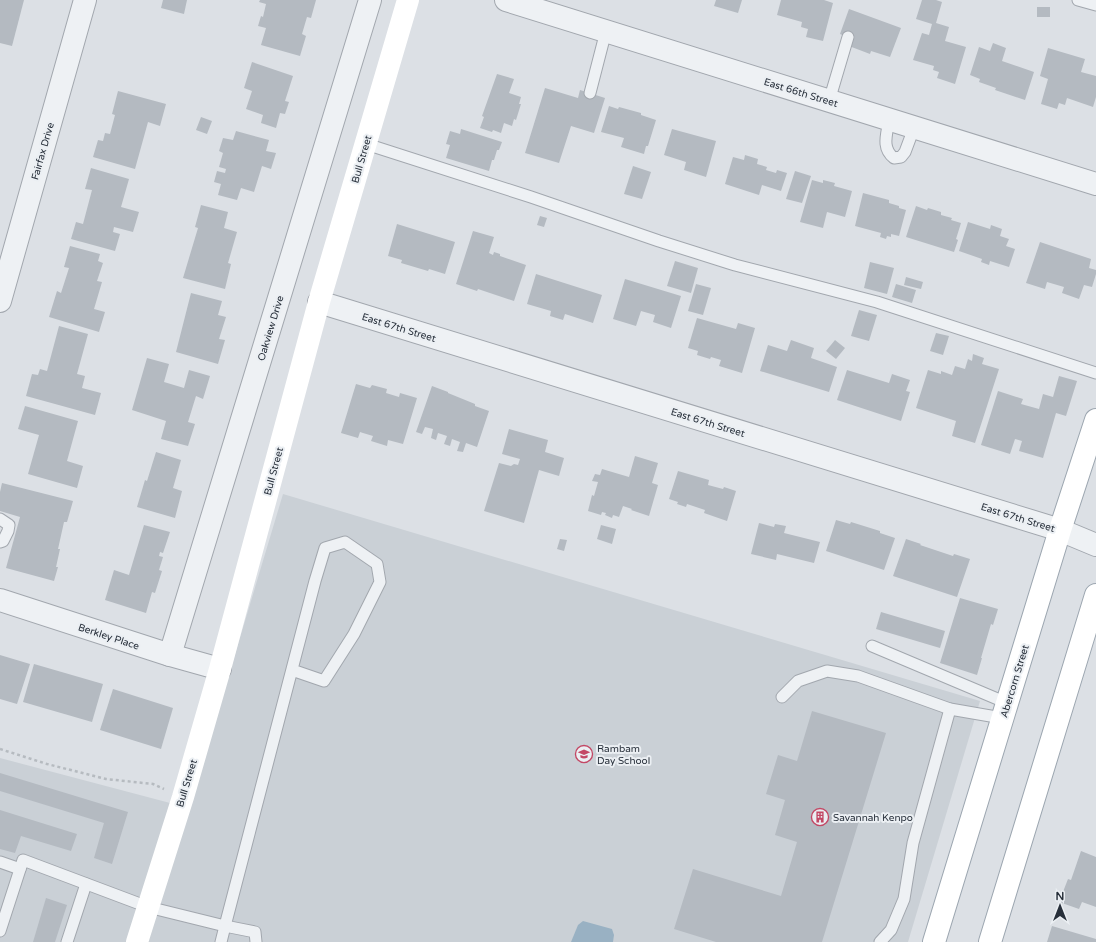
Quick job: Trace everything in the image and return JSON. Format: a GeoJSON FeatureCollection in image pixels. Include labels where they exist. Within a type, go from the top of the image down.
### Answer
{"type":"FeatureCollection","features":[{"type":"Feature","properties":{"kind":"street","name":"Fairfax Drive"},"geometry":{"type":"LineString","coordinates":[[0,301],[85,0]]}},
{"type":"Feature","properties":{"kind":"street","name":"Oakview Drive"},"geometry":{"type":"LineString","coordinates":[[170,655],[370,0]]}},
{"type":"Feature","properties":{"kind":"street","name":"Bull Street"},"geometry":{"type":"LineString","coordinates":[[137,942],[183,797],[220,669],[319,302],[408,0]]}},
{"type":"Feature","properties":{"kind":"street","name":"East 66th Street"},"geometry":{"type":"LineString","coordinates":[[506,0],[1096,184]]}},
{"type":"Feature","properties":{"kind":"street","name":"East 67th Street"},"geometry":{"type":"LineString","coordinates":[[319,302],[1060,530],[1096,545]]}},
{"type":"Feature","properties":{"kind":"street","name":"Abercorn Street"},"geometry":{"type":"LineString","coordinates":[[934,942],[1060,530],[1096,420]]}},
{"type":"Feature","properties":{"kind":"street"},"geometry":{"type":"LineString","coordinates":[[990,942],[1096,595]]}},
{"type":"Feature","properties":{"kind":"street","name":"Berkley Place"},"geometry":{"type":"LineString","coordinates":[[0,600],[170,655],[220,669]]}},
{"type":"Feature","properties":{"kind":"lane"},"geometry":{"type":"LineString","coordinates":[[1078,0],[1096,5]]}},
{"type":"Feature","properties":{"kind":"lane"},"geometry":{"type":"LineString","coordinates":[[590,94],[606,31]]}},
{"type":"Feature","properties":{"kind":"lane"},"geometry":{"type":"LineString","coordinates":[[829,101],[848,37]]}},
{"type":"Feature","properties":{"kind":"lane"},"geometry":{"type":"LineString","coordinates":[[889,120],[885,144],[889,154],[894,158],[901,157],[905,152],[914,128]]}},
{"type":"Feature","properties":{"kind":"lane"},"geometry":{"type":"LineString","coordinates":[[366,144],[531,197],[659,241],[734,264],[877,302],[1096,373]]}},
{"type":"Feature","properties":{"kind":"lane"},"geometry":{"type":"LineString","coordinates":[[0,519],[9,524],[8,531],[3,541],[0,542]]}},
{"type":"Feature","properties":{"kind":"lane"},"geometry":{"type":"LineString","coordinates":[[221,942],[315,581],[325,548],[345,542],[377,564],[380,582],[354,634],[324,681],[292,670]]}},
{"type":"Feature","properties":{"kind":"lane"},"geometry":{"type":"LineString","coordinates":[[872,646],[1004,711]]}},
{"type":"Feature","properties":{"kind":"lane"},"geometry":{"type":"LineString","coordinates":[[782,697],[798,681],[827,671],[858,676],[950,709],[1004,711]]}},
{"type":"Feature","properties":{"kind":"lane"},"geometry":{"type":"LineString","coordinates":[[880,942],[891,930],[904,899],[913,843],[950,709]]}},
{"type":"Feature","properties":{"kind":"lane"},"geometry":{"type":"LineString","coordinates":[[0,931],[23,860],[148,907],[255,932],[256,942]]}},
{"type":"Feature","properties":{"kind":"lane"},"geometry":{"type":"LineString","coordinates":[[0,862],[20,869]]}},
{"type":"Feature","properties":{"kind":"lane"},"geometry":{"type":"LineString","coordinates":[[67,942],[86,884]]}},
{"type":"Feature","properties":{"kind":"path"},"geometry":{"type":"LineString","coordinates":[[0,749],[47,764],[106,779],[152,784],[183,797]]}},
{"type":"Feature","properties":{"kind":"shaded area","name":"Rambam Day School"},"geometry":{"type":"Polygon","coordinates":[[[283,494],[980,701],[908,942],[0,942],[0,758],[189,808],[283,494]]]}},
{"type":"Feature","properties":{"kind":"water"},"geometry":{"type":"Polygon","coordinates":[[[583,921],[612,929],[614,935],[613,942],[571,942],[578,925],[583,921]]]}},
{"type":"Feature","properties":{"kind":"building"},"geometry":{"type":"Polygon","coordinates":[[[0,0],[24,0],[12,46],[0,43],[0,0]]]}},
{"type":"Feature","properties":{"kind":"building"},"geometry":{"type":"Polygon","coordinates":[[[163,0],[187,0],[184,14],[161,8],[163,0]]]}},
{"type":"Feature","properties":{"kind":"building"},"geometry":{"type":"Polygon","coordinates":[[[260,0],[316,0],[311,18],[307,17],[302,34],[306,36],[300,56],[261,45],[266,28],[258,26],[261,16],[263,17],[266,4],[259,2],[260,0]]]}},
{"type":"Feature","properties":{"kind":"building"},"geometry":{"type":"Polygon","coordinates":[[[716,0],[742,0],[738,13],[714,6],[716,0]]]}},
{"type":"Feature","properties":{"kind":"building"},"geometry":{"type":"Polygon","coordinates":[[[781,0],[824,0],[833,3],[823,41],[806,37],[808,29],[801,27],[802,22],[777,15],[781,0]]]}},
{"type":"Feature","properties":{"kind":"building"},"geometry":{"type":"Polygon","coordinates":[[[922,0],[936,0],[942,2],[936,23],[949,27],[945,41],[966,47],[955,84],[937,78],[939,72],[933,70],[934,66],[913,60],[922,33],[929,35],[932,24],[916,19],[922,0]]]}},
{"type":"Feature","properties":{"kind":"building"},"geometry":{"type":"Polygon","coordinates":[[[1037,7],[1050,7],[1050,17],[1037,17],[1037,7]]]}},
{"type":"Feature","properties":{"kind":"building"},"geometry":{"type":"Polygon","coordinates":[[[849,9],[901,28],[890,57],[871,51],[870,54],[849,46],[852,39],[840,34],[849,9]]]}},
{"type":"Feature","properties":{"kind":"building"},"geometry":{"type":"Polygon","coordinates":[[[993,43],[1006,48],[1002,61],[1034,72],[1025,100],[995,90],[996,88],[979,82],[980,79],[970,75],[979,47],[990,51],[993,43]]]}},
{"type":"Feature","properties":{"kind":"building"},"geometry":{"type":"Polygon","coordinates":[[[1048,48],[1085,59],[1081,72],[1096,76],[1096,97],[1093,107],[1067,98],[1065,105],[1059,103],[1057,109],[1041,104],[1048,79],[1040,76],[1048,48]]]}},
{"type":"Feature","properties":{"kind":"building"},"geometry":{"type":"Polygon","coordinates":[[[252,62],[293,76],[285,101],[289,102],[285,114],[280,113],[276,128],[261,123],[263,115],[246,109],[252,91],[244,88],[252,62]]]}},
{"type":"Feature","properties":{"kind":"building"},"geometry":{"type":"Polygon","coordinates":[[[497,74],[514,79],[509,93],[521,97],[519,104],[521,104],[516,120],[514,119],[512,126],[504,123],[501,133],[480,128],[484,117],[482,116],[497,74]]]}},
{"type":"Feature","properties":{"kind":"building"},"geometry":{"type":"Polygon","coordinates":[[[545,88],[578,98],[580,90],[605,98],[594,133],[571,126],[559,163],[525,153],[545,88]]]}},
{"type":"Feature","properties":{"kind":"building"},"geometry":{"type":"Polygon","coordinates":[[[118,91],[166,104],[160,126],[148,122],[135,169],[93,157],[98,140],[103,141],[105,133],[110,134],[115,115],[112,114],[118,91]]]}},
{"type":"Feature","properties":{"kind":"building"},"geometry":{"type":"Polygon","coordinates":[[[609,106],[641,113],[641,115],[656,120],[644,154],[621,147],[624,138],[601,132],[609,106]]]}},
{"type":"Feature","properties":{"kind":"building"},"geometry":{"type":"Polygon","coordinates":[[[201,117],[212,121],[207,134],[196,130],[201,117]]]}},
{"type":"Feature","properties":{"kind":"building"},"geometry":{"type":"Polygon","coordinates":[[[461,129],[502,142],[499,150],[497,150],[494,160],[492,160],[489,171],[446,158],[450,145],[446,144],[450,131],[460,134],[461,129]]]}},
{"type":"Feature","properties":{"kind":"building"},"geometry":{"type":"Polygon","coordinates":[[[672,129],[716,141],[706,177],[684,170],[686,162],[664,155],[672,129]]]}},
{"type":"Feature","properties":{"kind":"building"},"geometry":{"type":"Polygon","coordinates":[[[236,131],[269,140],[266,151],[276,153],[271,169],[262,166],[254,192],[241,188],[237,200],[218,195],[221,184],[214,182],[217,171],[225,173],[226,169],[219,167],[223,153],[219,151],[223,138],[233,140],[236,131]]]}},
{"type":"Feature","properties":{"kind":"building"},"geometry":{"type":"Polygon","coordinates":[[[745,155],[758,159],[757,164],[767,167],[766,170],[776,173],[777,170],[787,173],[781,191],[762,185],[759,195],[725,184],[733,157],[744,160],[745,155]]]}},
{"type":"Feature","properties":{"kind":"building"},"geometry":{"type":"Polygon","coordinates":[[[633,166],[651,172],[642,199],[624,194],[633,166]]]}},
{"type":"Feature","properties":{"kind":"building"},"geometry":{"type":"Polygon","coordinates":[[[91,168],[129,179],[121,207],[139,212],[133,232],[114,227],[113,232],[120,234],[115,251],[71,239],[76,222],[83,224],[92,190],[85,189],[91,168]]]}},
{"type":"Feature","properties":{"kind":"building"},"geometry":{"type":"Polygon","coordinates":[[[795,171],[811,176],[802,203],[786,199],[795,171]]]}},
{"type":"Feature","properties":{"kind":"building"},"geometry":{"type":"Polygon","coordinates":[[[812,180],[823,183],[823,180],[835,183],[834,186],[852,191],[845,217],[827,212],[823,228],[800,222],[812,180]]]}},
{"type":"Feature","properties":{"kind":"building"},"geometry":{"type":"Polygon","coordinates":[[[863,193],[889,200],[889,203],[906,210],[899,236],[891,234],[891,237],[887,236],[886,239],[880,237],[881,233],[855,226],[863,193]]]}},
{"type":"Feature","properties":{"kind":"building"},"geometry":{"type":"Polygon","coordinates":[[[201,205],[228,212],[224,228],[237,232],[228,263],[231,264],[225,289],[183,278],[198,228],[195,227],[201,205]]]}},
{"type":"Feature","properties":{"kind":"building"},"geometry":{"type":"Polygon","coordinates":[[[916,206],[927,210],[928,208],[941,212],[941,215],[952,218],[951,220],[961,223],[954,252],[906,237],[916,206]]]}},
{"type":"Feature","properties":{"kind":"building"},"geometry":{"type":"Polygon","coordinates":[[[540,216],[547,218],[544,227],[537,225],[540,216]]]}},
{"type":"Feature","properties":{"kind":"building"},"geometry":{"type":"Polygon","coordinates":[[[968,222],[990,229],[991,225],[1002,229],[1000,236],[1009,239],[1006,246],[1015,249],[1009,267],[990,261],[989,265],[981,262],[982,259],[959,251],[968,222]]]}},
{"type":"Feature","properties":{"kind":"building"},"geometry":{"type":"Polygon","coordinates":[[[397,224],[455,242],[445,274],[429,269],[428,271],[401,263],[402,260],[388,256],[397,224]]]}},
{"type":"Feature","properties":{"kind":"building"},"geometry":{"type":"Polygon","coordinates":[[[473,231],[494,237],[489,253],[493,255],[494,252],[500,254],[500,256],[526,265],[514,301],[478,289],[477,291],[456,284],[473,231]]]}},
{"type":"Feature","properties":{"kind":"building"},"geometry":{"type":"Polygon","coordinates":[[[1040,242],[1091,259],[1089,268],[1096,270],[1096,274],[1092,287],[1084,285],[1079,299],[1062,293],[1064,287],[1047,282],[1045,289],[1026,283],[1040,242]]]}},
{"type":"Feature","properties":{"kind":"building"},"geometry":{"type":"Polygon","coordinates":[[[70,246],[100,254],[98,261],[103,263],[97,281],[102,282],[94,309],[105,312],[99,332],[49,317],[57,291],[61,293],[69,268],[64,267],[70,246]]]}},
{"type":"Feature","properties":{"kind":"building"},"geometry":{"type":"Polygon","coordinates":[[[675,261],[698,268],[691,293],[667,286],[675,261]]]}},
{"type":"Feature","properties":{"kind":"building"},"geometry":{"type":"Polygon","coordinates":[[[870,262],[894,268],[887,294],[864,288],[870,262]]]}},
{"type":"Feature","properties":{"kind":"building"},"geometry":{"type":"Polygon","coordinates":[[[536,274],[602,295],[593,323],[565,314],[563,320],[550,316],[551,311],[527,304],[536,274]]]}},
{"type":"Feature","properties":{"kind":"building"},"geometry":{"type":"Polygon","coordinates":[[[906,277],[923,282],[921,289],[904,285],[906,277]]]}},
{"type":"Feature","properties":{"kind":"building"},"geometry":{"type":"Polygon","coordinates":[[[625,279],[681,296],[671,328],[653,322],[655,315],[641,311],[636,326],[613,319],[625,279]]]}},
{"type":"Feature","properties":{"kind":"building"},"geometry":{"type":"Polygon","coordinates":[[[696,284],[711,288],[703,315],[688,311],[696,284]]]}},
{"type":"Feature","properties":{"kind":"building"},"geometry":{"type":"Polygon","coordinates":[[[896,284],[916,290],[912,303],[892,297],[896,284]]]}},
{"type":"Feature","properties":{"kind":"building"},"geometry":{"type":"Polygon","coordinates":[[[191,293],[222,301],[218,315],[226,317],[219,339],[225,340],[218,364],[176,352],[191,293]]]}},
{"type":"Feature","properties":{"kind":"building"},"geometry":{"type":"Polygon","coordinates":[[[859,310],[877,315],[869,341],[851,336],[859,310]]]}},
{"type":"Feature","properties":{"kind":"building"},"geometry":{"type":"Polygon","coordinates":[[[697,318],[736,329],[738,323],[755,328],[742,373],[719,366],[721,360],[711,357],[710,359],[697,355],[698,351],[688,348],[697,318]]]}},
{"type":"Feature","properties":{"kind":"building"},"geometry":{"type":"Polygon","coordinates":[[[59,326],[88,334],[77,374],[85,376],[82,388],[101,393],[95,415],[26,396],[32,374],[38,375],[40,369],[47,371],[59,326]]]}},
{"type":"Feature","properties":{"kind":"building"},"geometry":{"type":"Polygon","coordinates":[[[936,333],[949,336],[943,355],[930,351],[936,333]]]}},
{"type":"Feature","properties":{"kind":"building"},"geometry":{"type":"Polygon","coordinates":[[[791,340],[814,348],[811,358],[837,367],[829,392],[760,371],[768,345],[787,351],[791,340]]]}},
{"type":"Feature","properties":{"kind":"building"},"geometry":{"type":"Polygon","coordinates":[[[835,340],[845,348],[836,359],[826,351],[835,340]]]}},
{"type":"Feature","properties":{"kind":"building"},"geometry":{"type":"Polygon","coordinates":[[[973,354],[984,358],[982,364],[999,369],[975,443],[952,436],[956,421],[916,408],[928,370],[941,374],[941,371],[952,375],[955,366],[965,369],[968,359],[972,361],[973,354]]]}},
{"type":"Feature","properties":{"kind":"building"},"geometry":{"type":"Polygon","coordinates":[[[147,358],[169,364],[164,382],[184,388],[189,370],[210,376],[203,399],[196,396],[188,422],[195,424],[188,446],[161,439],[166,421],[132,410],[147,358]]]}},
{"type":"Feature","properties":{"kind":"building"},"geometry":{"type":"Polygon","coordinates":[[[847,370],[889,383],[892,374],[910,380],[906,391],[910,392],[901,421],[837,400],[847,370]]]}},
{"type":"Feature","properties":{"kind":"building"},"geometry":{"type":"Polygon","coordinates":[[[1059,376],[1077,381],[1066,416],[1056,413],[1043,458],[1019,451],[1022,441],[1015,439],[1010,454],[981,445],[998,391],[1023,399],[1021,404],[1039,409],[1043,394],[1053,397],[1059,376]]]}},
{"type":"Feature","properties":{"kind":"building"},"geometry":{"type":"Polygon","coordinates":[[[356,384],[370,388],[372,385],[387,389],[386,393],[399,397],[400,393],[417,398],[403,444],[388,440],[387,446],[371,441],[373,436],[360,432],[358,438],[341,433],[356,384]]]}},
{"type":"Feature","properties":{"kind":"building"},"geometry":{"type":"Polygon","coordinates":[[[432,386],[489,411],[477,447],[466,443],[463,452],[457,451],[460,442],[452,439],[450,446],[444,444],[447,436],[438,433],[436,440],[431,438],[433,429],[425,427],[422,434],[416,432],[432,386]]]}},
{"type":"Feature","properties":{"kind":"building"},"geometry":{"type":"Polygon","coordinates":[[[25,406],[78,421],[67,461],[83,466],[77,488],[28,474],[39,435],[18,429],[25,406]]]}},
{"type":"Feature","properties":{"kind":"building"},"geometry":{"type":"Polygon","coordinates":[[[509,429],[548,440],[545,452],[564,458],[559,476],[539,470],[524,523],[484,511],[499,463],[511,466],[514,464],[518,465],[520,459],[502,454],[509,429]]]}},
{"type":"Feature","properties":{"kind":"building"},"geometry":{"type":"Polygon","coordinates":[[[156,452],[181,460],[173,488],[182,491],[175,518],[137,507],[145,480],[147,481],[156,452]]]}},
{"type":"Feature","properties":{"kind":"building"},"geometry":{"type":"Polygon","coordinates":[[[635,456],[658,463],[652,483],[658,485],[649,516],[623,506],[619,517],[613,515],[612,518],[605,515],[606,513],[602,512],[601,515],[588,511],[592,495],[594,496],[598,482],[592,481],[595,474],[600,475],[602,469],[629,477],[635,456]]]}},
{"type":"Feature","properties":{"kind":"building"},"geometry":{"type":"Polygon","coordinates":[[[678,471],[709,480],[708,485],[723,489],[724,487],[736,491],[727,521],[704,513],[705,510],[687,504],[686,507],[669,499],[678,471]]]}},
{"type":"Feature","properties":{"kind":"building"},"geometry":{"type":"Polygon","coordinates":[[[2,483],[73,501],[67,522],[64,522],[58,549],[60,549],[56,567],[58,567],[54,581],[6,568],[20,517],[0,511],[0,492],[2,483]]]}},
{"type":"Feature","properties":{"kind":"building"},"geometry":{"type":"Polygon","coordinates":[[[836,520],[850,524],[851,522],[880,531],[880,533],[895,538],[884,570],[826,551],[836,520]]]}},
{"type":"Feature","properties":{"kind":"building"},"geometry":{"type":"Polygon","coordinates":[[[759,523],[774,527],[775,524],[786,526],[784,533],[820,542],[814,563],[777,554],[776,560],[751,554],[759,523]]]}},
{"type":"Feature","properties":{"kind":"building"},"geometry":{"type":"Polygon","coordinates":[[[144,525],[170,532],[163,553],[160,552],[159,556],[163,557],[159,570],[162,571],[155,593],[152,592],[146,613],[105,600],[114,570],[129,575],[144,525]]]}},
{"type":"Feature","properties":{"kind":"building"},"geometry":{"type":"Polygon","coordinates":[[[601,525],[616,529],[612,544],[597,539],[601,525]]]}},
{"type":"Feature","properties":{"kind":"building"},"geometry":{"type":"Polygon","coordinates":[[[560,539],[567,540],[564,551],[557,549],[560,539]]]}},
{"type":"Feature","properties":{"kind":"building"},"geometry":{"type":"Polygon","coordinates":[[[906,539],[953,556],[954,554],[970,559],[957,597],[893,576],[906,539]]]}},
{"type":"Feature","properties":{"kind":"building"},"geometry":{"type":"Polygon","coordinates":[[[960,598],[998,609],[993,625],[991,624],[977,675],[940,663],[960,598]]]}},
{"type":"Feature","properties":{"kind":"building"},"geometry":{"type":"Polygon","coordinates":[[[881,612],[945,631],[940,648],[876,629],[881,612]]]}},
{"type":"Feature","properties":{"kind":"building"},"geometry":{"type":"Polygon","coordinates":[[[0,655],[30,664],[17,704],[0,699],[0,655]]]}},
{"type":"Feature","properties":{"kind":"building"},"geometry":{"type":"Polygon","coordinates":[[[34,664],[103,684],[92,722],[23,702],[34,664]]]}},
{"type":"Feature","properties":{"kind":"building"},"geometry":{"type":"Polygon","coordinates":[[[113,689],[173,708],[161,749],[100,730],[113,689]]]}},
{"type":"Feature","properties":{"kind":"building","name":"Savannah Kenpo"},"geometry":{"type":"Polygon","coordinates":[[[812,711],[886,733],[822,942],[716,942],[674,929],[693,869],[781,896],[797,842],[775,835],[785,800],[766,794],[778,755],[797,761],[812,711]]]}},
{"type":"Feature","properties":{"kind":"building"},"geometry":{"type":"Polygon","coordinates":[[[0,773],[128,812],[112,864],[94,858],[104,823],[0,791],[0,773]]]}},
{"type":"Feature","properties":{"kind":"building"},"geometry":{"type":"Polygon","coordinates":[[[0,810],[77,834],[71,851],[21,836],[15,853],[0,849],[0,810]]]}},
{"type":"Feature","properties":{"kind":"building"},"geometry":{"type":"Polygon","coordinates":[[[1081,851],[1096,857],[1096,907],[1082,902],[1079,909],[1059,902],[1068,879],[1071,880],[1081,851]]]}},
{"type":"Feature","properties":{"kind":"building"},"geometry":{"type":"Polygon","coordinates":[[[46,898],[67,905],[55,942],[33,942],[46,898]]]}},
{"type":"Feature","properties":{"kind":"building"},"geometry":{"type":"Polygon","coordinates":[[[1052,926],[1096,939],[1096,942],[1047,942],[1052,926]]]}},
{"type":"Feature","properties":{"kind":"place","name":"Rambam Day School"},"geometry":{"type":"Point","coordinates":[584,754]}},
{"type":"Feature","properties":{"kind":"place","name":"Savannah Kenpo"},"geometry":{"type":"Point","coordinates":[820,817]}}]}
